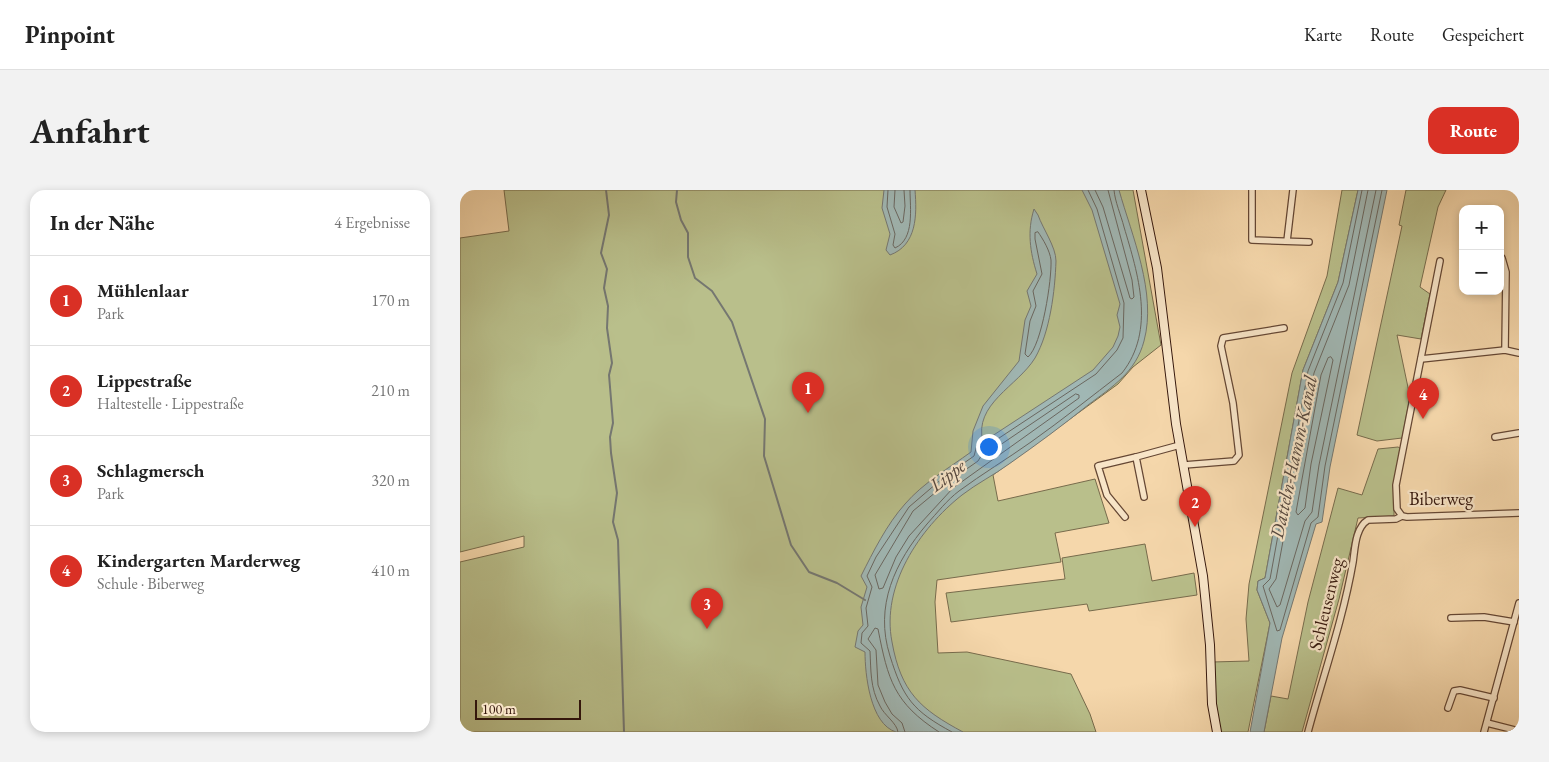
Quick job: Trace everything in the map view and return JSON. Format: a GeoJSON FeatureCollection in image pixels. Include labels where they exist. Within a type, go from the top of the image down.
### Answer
{"type":"FeatureCollection","features":[{"type":"Feature","properties":{"kind":"main road"},"geometry":{"type":"LineString","coordinates":[[1142,190],[1157,268],[1180,445],[1206,595],[1212,704],[1217,732]]}},
{"type":"Feature","properties":{"kind":"street"},"geometry":{"type":"LineString","coordinates":[[1252,190],[1252,240],[1308,242]]}},
{"type":"Feature","properties":{"kind":"street"},"geometry":{"type":"LineString","coordinates":[[1287,241],[1293,190]]}},
{"type":"Feature","properties":{"kind":"street","name":"Biberweg"},"geometry":{"type":"LineString","coordinates":[[1440,261],[1396,485],[1397,509],[1402,516],[1519,513]]}},
{"type":"Feature","properties":{"kind":"street"},"geometry":{"type":"LineString","coordinates":[[1504,265],[1506,272],[1506,350]]}},
{"type":"Feature","properties":{"kind":"street"},"geometry":{"type":"LineString","coordinates":[[1184,466],[1234,461],[1239,455],[1233,403],[1221,346],[1223,338],[1284,328]]}},
{"type":"Feature","properties":{"kind":"street"},"geometry":{"type":"LineString","coordinates":[[1421,359],[1506,350],[1519,353]]}},
{"type":"Feature","properties":{"kind":"street"},"geometry":{"type":"LineString","coordinates":[[1495,437],[1519,432]]}},
{"type":"Feature","properties":{"kind":"street"},"geometry":{"type":"LineString","coordinates":[[1125,517],[1108,495],[1098,466],[1180,445]]}},
{"type":"Feature","properties":{"kind":"street"},"geometry":{"type":"LineString","coordinates":[[1136,457],[1144,497]]}},
{"type":"Feature","properties":{"kind":"street","name":"Schleusenweg"},"geometry":{"type":"LineString","coordinates":[[1308,732],[1344,605],[1358,532],[1368,520],[1396,519],[1402,516]]}},
{"type":"Feature","properties":{"kind":"street"},"geometry":{"type":"LineString","coordinates":[[1484,732],[1519,603]]}},
{"type":"Feature","properties":{"kind":"street"},"geometry":{"type":"LineString","coordinates":[[1452,618],[1484,617],[1514,622]]}},
{"type":"Feature","properties":{"kind":"street"},"geometry":{"type":"LineString","coordinates":[[1448,708],[1454,691],[1460,690],[1494,698]]}},
{"type":"Feature","properties":{"kind":"street"},"geometry":{"type":"LineString","coordinates":[[1487,723],[1519,731]]}},
{"type":"Feature","properties":{"kind":"green space"},"geometry":{"type":"Polygon","coordinates":[[[504,190],[1133,190],[1161,345],[1133,367],[1118,384],[993,475],[998,501],[1095,479],[1109,523],[1055,533],[1061,562],[937,580],[935,602],[938,653],[967,652],[1071,674],[1090,714],[1096,732],[460,732],[460,562],[524,547],[524,536],[460,552],[460,238],[509,231],[504,190]]]}},
{"type":"Feature","properties":{"kind":"green space"},"geometry":{"type":"Polygon","coordinates":[[[1342,190],[1358,190],[1338,282],[1303,370],[1265,578],[1258,581],[1257,590],[1270,623],[1248,732],[1218,732],[1212,662],[1249,661],[1246,619],[1249,584],[1292,373],[1327,276],[1342,190]]]}},
{"type":"Feature","properties":{"kind":"green space"},"geometry":{"type":"Polygon","coordinates":[[[1406,190],[1446,190],[1438,207],[1420,287],[1430,294],[1421,339],[1397,335],[1410,397],[1402,438],[1377,441],[1357,435],[1402,226],[1399,225],[1406,190]]]}},
{"type":"Feature","properties":{"kind":"green space"},"geometry":{"type":"Polygon","coordinates":[[[1400,448],[1394,485],[1394,516],[1358,518],[1339,599],[1302,732],[1264,732],[1271,696],[1288,699],[1308,602],[1338,488],[1362,495],[1378,449],[1400,448]]]}},
{"type":"Feature","properties":{"kind":"green space"},"geometry":{"type":"Polygon","coordinates":[[[1145,544],[1152,581],[1194,573],[1197,595],[1089,611],[1087,604],[951,622],[946,593],[1065,579],[1062,558],[1145,544]]]}},
{"type":"Feature","properties":{"kind":"water"},"geometry":{"type":"Polygon","coordinates":[[[884,190],[915,190],[915,219],[910,237],[906,244],[890,255],[886,250],[890,234],[882,208],[884,190]]]}},
{"type":"Feature","properties":{"kind":"water","name":"Lippe"},"geometry":{"type":"Polygon","coordinates":[[[1082,190],[1119,190],[1136,245],[1145,284],[1147,323],[1144,341],[1135,362],[1122,378],[1029,450],[962,495],[931,524],[918,542],[898,580],[892,600],[890,621],[896,659],[907,686],[924,707],[963,732],[896,732],[887,727],[875,709],[868,685],[865,652],[855,647],[858,631],[863,625],[861,607],[867,587],[861,576],[886,529],[912,496],[971,452],[973,431],[983,406],[1019,361],[1025,320],[1031,306],[1027,291],[1037,274],[1030,241],[1034,209],[1049,238],[1056,261],[1051,311],[1040,348],[1035,358],[999,396],[985,417],[982,429],[983,442],[1093,370],[1113,347],[1120,327],[1117,315],[1120,304],[1092,210],[1082,190]]]}},
{"type":"Feature","properties":{"kind":"water","name":"Datteln-Hamm-Kanal"},"geometry":{"type":"Polygon","coordinates":[[[1358,190],[1387,190],[1330,467],[1322,522],[1316,524],[1282,638],[1264,732],[1250,732],[1270,623],[1257,590],[1258,581],[1265,578],[1303,370],[1338,282],[1358,190]]]}},
{"type":"Feature","properties":{"kind":"waterway"},"geometry":{"type":"LineString","coordinates":[[606,190],[609,215],[601,253],[607,269],[604,288],[608,306],[607,328],[612,363],[609,375],[613,423],[610,437],[617,493],[613,522],[618,540],[624,732]]}},
{"type":"Feature","properties":{"kind":"waterway"},"geometry":{"type":"LineString","coordinates":[[677,190],[676,202],[681,220],[688,233],[688,257],[695,278],[712,291],[732,322],[765,419],[764,456],[791,545],[809,572],[837,583],[865,600]]}},
{"type":"Feature","properties":{"kind":"place","name":"Mühlenlaar"},"geometry":{"type":"Point","coordinates":[808,413]}},
{"type":"Feature","properties":{"kind":"place","name":"Kindergarten Marderweg"},"geometry":{"type":"Point","coordinates":[1423,419]}},
{"type":"Feature","properties":{"kind":"place","name":"Lippestraße"},"geometry":{"type":"Point","coordinates":[1195,527]}},
{"type":"Feature","properties":{"kind":"place","name":"Schlagmersch"},"geometry":{"type":"Point","coordinates":[707,629]}}]}
